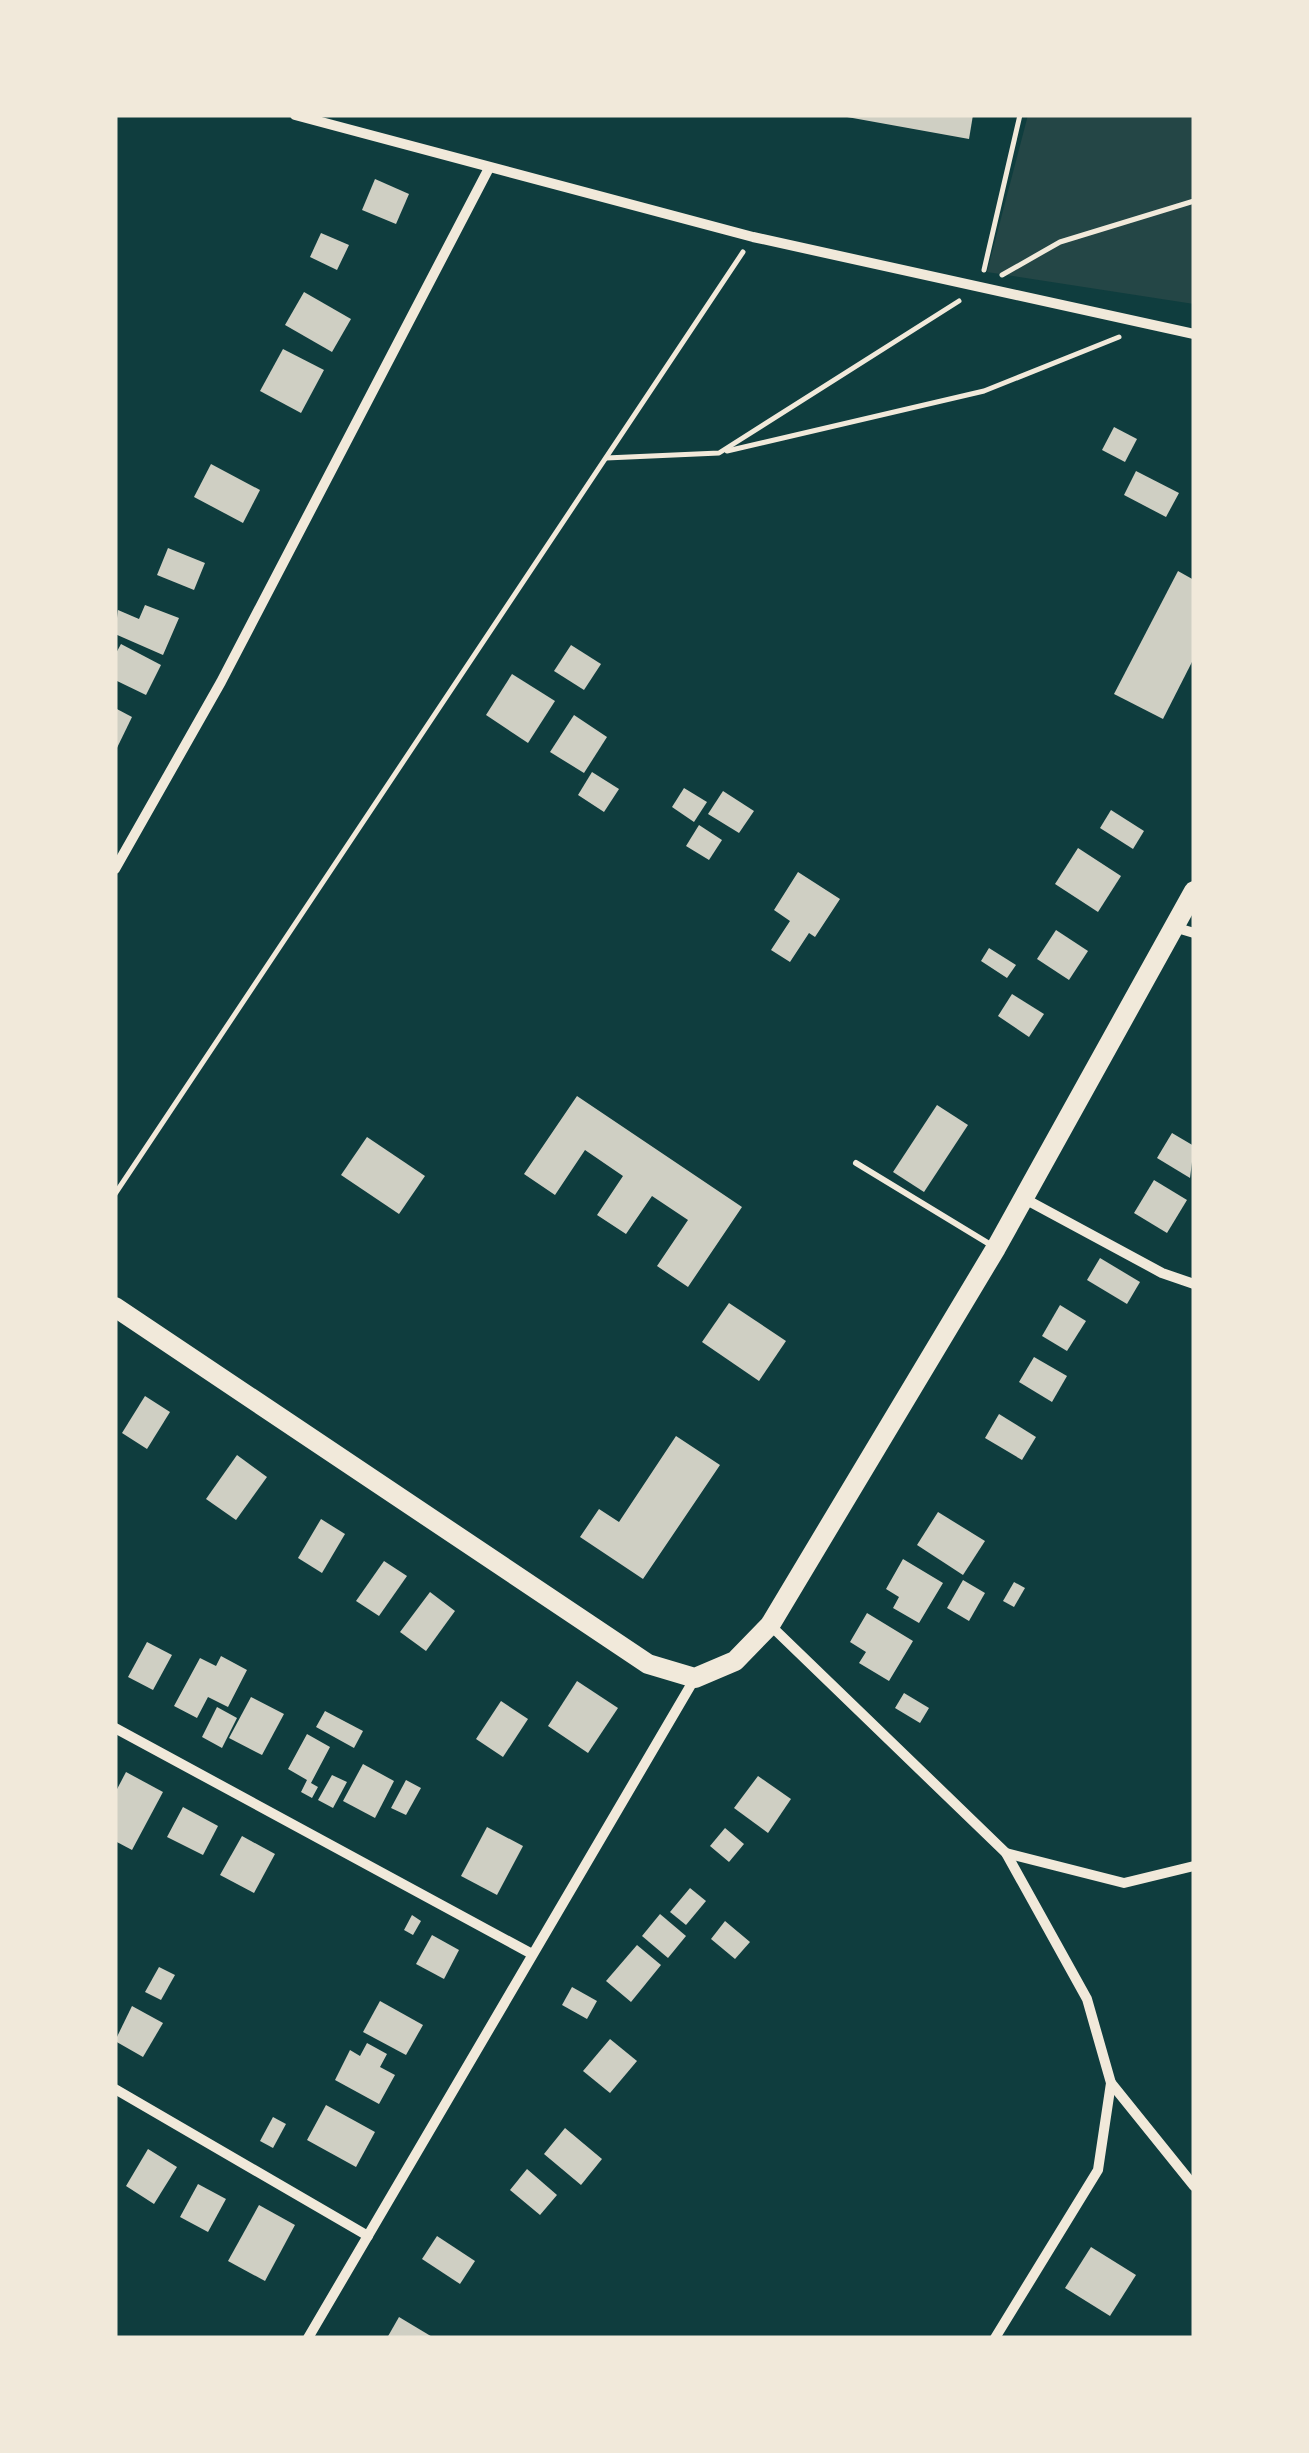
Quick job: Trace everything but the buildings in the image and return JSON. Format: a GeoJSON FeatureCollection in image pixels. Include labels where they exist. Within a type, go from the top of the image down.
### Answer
{"type":"FeatureCollection","features":[{"type":"Feature","properties":{"kind":"main road"},"geometry":{"type":"LineString","coordinates":[[115,1307],[648,1664],[695,1678],[735,1661],[770,1625],[1184,930],[1194,891]]}},
{"type":"Feature","properties":{"kind":"street"},"geometry":{"type":"LineString","coordinates":[[295,115],[488,170],[753,238],[1194,334]]}},
{"type":"Feature","properties":{"kind":"street"},"geometry":{"type":"LineString","coordinates":[[115,869],[222,682],[488,170]]}},
{"type":"Feature","properties":{"kind":"street"},"geometry":{"type":"LineString","coordinates":[[1025,1199],[1162,1273],[1194,1284]]}},
{"type":"Feature","properties":{"kind":"street"},"geometry":{"type":"LineString","coordinates":[[770,1625],[1006,1853],[1087,1999],[1111,2083],[1194,2186]]}},
{"type":"Feature","properties":{"kind":"street"},"geometry":{"type":"LineString","coordinates":[[308,2338],[695,1678]]}},
{"type":"Feature","properties":{"kind":"street"},"geometry":{"type":"LineString","coordinates":[[115,1728],[532,1954]]}},
{"type":"Feature","properties":{"kind":"street"},"geometry":{"type":"LineString","coordinates":[[1006,1853],[1124,1883],[1194,1866]]}},
{"type":"Feature","properties":{"kind":"street"},"geometry":{"type":"LineString","coordinates":[[995,2338],[1098,2170],[1111,2083]]}},
{"type":"Feature","properties":{"kind":"street"},"geometry":{"type":"LineString","coordinates":[[115,2089],[368,2236]]}},
{"type":"Feature","properties":{"kind":"lane"},"geometry":{"type":"LineString","coordinates":[[856,1163],[996,1248]]}},
{"type":"Feature","properties":{"kind":"path"},"geometry":{"type":"LineString","coordinates":[[980,288],[1020,115]]}},
{"type":"Feature","properties":{"kind":"path"},"geometry":{"type":"LineString","coordinates":[[719,453],[1060,242],[1194,202]]}},
{"type":"Feature","properties":{"kind":"path"},"geometry":{"type":"LineString","coordinates":[[115,1194],[753,238]]}},
{"type":"Feature","properties":{"kind":"path"},"geometry":{"type":"LineString","coordinates":[[606,458],[719,453],[984,391],[1151,324]]}},
{"type":"Feature","properties":{"kind":"shaded area"},"geometry":{"type":"Polygon","coordinates":[[[1028,115],[1194,115],[1194,304],[987,272],[1028,115]]]}}]}
